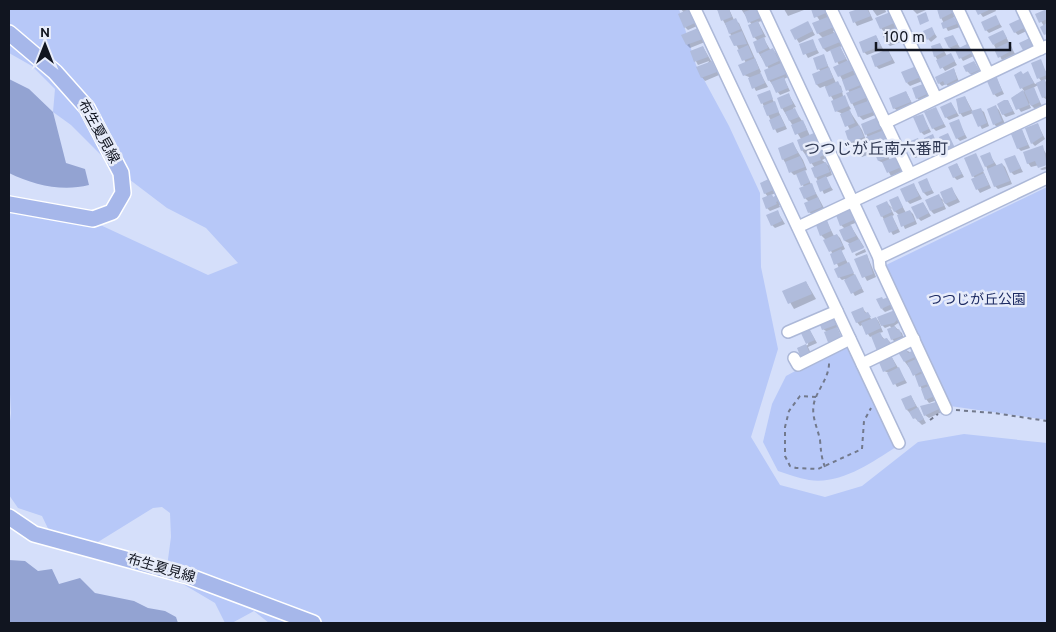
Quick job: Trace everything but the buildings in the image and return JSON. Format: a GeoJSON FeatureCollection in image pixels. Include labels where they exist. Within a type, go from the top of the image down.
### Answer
{"type":"FeatureCollection","features":[{"type":"Feature","properties":{"kind":"main road","name":"布生夏見線"},"geometry":{"type":"LineString","coordinates":[[9,33],[55,72],[87,108],[120,173],[123,193],[112,212],[94,218],[9,204]]}},
{"type":"Feature","properties":{"kind":"main road","name":"布生夏見線"},"geometry":{"type":"LineString","coordinates":[[9,517],[34,534],[188,576],[313,623]]}},
{"type":"Feature","properties":{"kind":"street"},"geometry":{"type":"LineString","coordinates":[[694,9],[898,443]]}},
{"type":"Feature","properties":{"kind":"street"},"geometry":{"type":"LineString","coordinates":[[763,9],[853,201],[879,258],[880,267],[946,409]]}},
{"type":"Feature","properties":{"kind":"street"},"geometry":{"type":"LineString","coordinates":[[831,9],[910,174]]}},
{"type":"Feature","properties":{"kind":"street"},"geometry":{"type":"LineString","coordinates":[[894,9],[936,98]]}},
{"type":"Feature","properties":{"kind":"street"},"geometry":{"type":"LineString","coordinates":[[958,9],[988,73]]}},
{"type":"Feature","properties":{"kind":"street"},"geometry":{"type":"LineString","coordinates":[[885,123],[1044,47],[1022,9]]}},
{"type":"Feature","properties":{"kind":"street"},"geometry":{"type":"LineString","coordinates":[[798,228],[1047,110]]}},
{"type":"Feature","properties":{"kind":"street"},"geometry":{"type":"LineString","coordinates":[[879,258],[1047,178]]}},
{"type":"Feature","properties":{"kind":"street"},"geometry":{"type":"LineString","coordinates":[[788,332],[837,311]]}},
{"type":"Feature","properties":{"kind":"street"},"geometry":{"type":"LineString","coordinates":[[794,358],[798,365],[850,339]]}},
{"type":"Feature","properties":{"kind":"street"},"geometry":{"type":"LineString","coordinates":[[862,364],[914,339]]}},
{"type":"Feature","properties":{"kind":"path"},"geometry":{"type":"LineString","coordinates":[[825,352],[829,364],[825,382],[816,397],[813,419],[825,467]]}},
{"type":"Feature","properties":{"kind":"path"},"geometry":{"type":"LineString","coordinates":[[816,397],[800,396],[789,411],[784,433],[785,456],[788,463],[796,468],[825,467],[864,446],[864,421],[878,398]]}},
{"type":"Feature","properties":{"kind":"path"},"geometry":{"type":"LineString","coordinates":[[930,420],[946,409],[994,413],[1047,421]]}},
{"type":"Feature","properties":{"kind":"green space"},"geometry":{"type":"Polygon","coordinates":[[[9,9],[679,9],[696,65],[729,126],[760,193],[761,267],[778,349],[751,437],[780,485],[825,497],[862,486],[918,442],[964,434],[1047,443],[1047,623],[269,623],[254,611],[232,623],[225,623],[215,603],[166,574],[171,537],[170,513],[162,507],[153,508],[77,555],[54,541],[42,516],[18,508],[9,495],[9,429],[11,413],[9,375],[9,210],[96,223],[208,275],[238,263],[206,228],[167,208],[113,167],[71,125],[53,112],[55,89],[32,66],[9,53],[9,9]]]}},
{"type":"Feature","properties":{"kind":"green space","name":"つつじが丘公園"},"geometry":{"type":"Polygon","coordinates":[[[1047,187],[1047,420],[950,406],[885,269],[886,265],[1047,187]]]}},
{"type":"Feature","properties":{"kind":"green space"},"geometry":{"type":"Polygon","coordinates":[[[842,346],[851,350],[896,447],[855,471],[832,479],[821,481],[809,480],[778,471],[763,442],[772,404],[786,376],[842,346]]]}},
{"type":"Feature","properties":{"kind":"shaded area"},"geometry":{"type":"Polygon","coordinates":[[[9,79],[29,89],[53,112],[66,163],[85,169],[89,185],[69,188],[48,186],[28,181],[9,173],[9,79]]]}},
{"type":"Feature","properties":{"kind":"shaded area"},"geometry":{"type":"Polygon","coordinates":[[[9,560],[25,561],[38,571],[52,569],[59,584],[80,578],[95,593],[134,601],[148,608],[165,611],[176,617],[178,623],[9,623],[9,560]]]}},
{"type":"Feature","properties":{"kind":"district","name":"つつじが丘南六番町"},"geometry":{"type":"Point","coordinates":[876,150]}}]}
